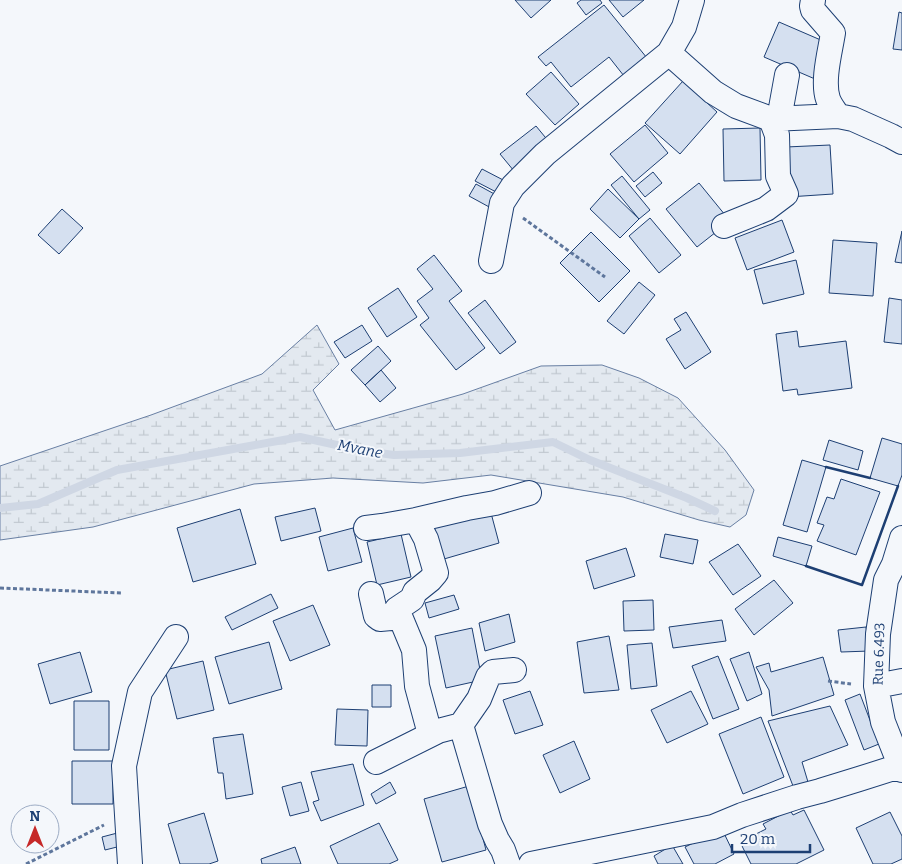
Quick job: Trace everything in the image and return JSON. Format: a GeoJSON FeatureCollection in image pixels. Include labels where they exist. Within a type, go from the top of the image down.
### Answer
{"type":"FeatureCollection","features":[{"type":"Feature","properties":{"kind":"street"},"geometry":{"type":"LineString","coordinates":[[491,261],[502,203],[512,186],[545,154],[669,53],[684,27],[692,0]]}},
{"type":"Feature","properties":{"kind":"street"},"geometry":{"type":"LineString","coordinates":[[813,0],[813,10],[833,33],[826,86],[828,99],[838,116]]}},
{"type":"Feature","properties":{"kind":"street"},"geometry":{"type":"LineString","coordinates":[[669,53],[713,92],[736,106],[775,119],[838,116],[853,119],[902,142]]}},
{"type":"Feature","properties":{"kind":"street"},"geometry":{"type":"LineString","coordinates":[[724,226],[766,209],[786,194],[778,176],[778,135],[775,119],[787,74]]}},
{"type":"Feature","properties":{"kind":"street"},"geometry":{"type":"LineString","coordinates":[[366,528],[416,520],[495,503],[529,493]]}},
{"type":"Feature","properties":{"kind":"street"},"geometry":{"type":"LineString","coordinates":[[371,594],[376,616],[380,619],[391,618],[397,609],[412,599],[415,592],[436,573],[426,539],[416,520]]}},
{"type":"Feature","properties":{"kind":"street","name":"Rue 6.493"},"geometry":{"type":"LineString","coordinates":[[901,768],[883,722],[876,686],[878,634],[886,580],[898,564],[902,538]]}},
{"type":"Feature","properties":{"kind":"street"},"geometry":{"type":"LineString","coordinates":[[397,609],[414,650],[417,686],[430,734]]}},
{"type":"Feature","properties":{"kind":"street"},"geometry":{"type":"LineString","coordinates":[[130,864],[124,766],[140,692],[176,637]]}},
{"type":"Feature","properties":{"kind":"street"},"geometry":{"type":"LineString","coordinates":[[376,762],[430,734],[461,725],[479,699],[488,677],[493,672],[514,670]]}},
{"type":"Feature","properties":{"kind":"street"},"geometry":{"type":"LineString","coordinates":[[876,686],[902,681]]}},
{"type":"Feature","properties":{"kind":"street"},"geometry":{"type":"LineString","coordinates":[[461,725],[490,824],[508,864]]}},
{"type":"Feature","properties":{"kind":"street"},"geometry":{"type":"LineString","coordinates":[[530,864],[713,827],[742,814],[797,796],[901,768]]}},
{"type":"Feature","properties":{"kind":"path"},"geometry":{"type":"LineString","coordinates":[[502,203],[605,277]]}},
{"type":"Feature","properties":{"kind":"path"},"geometry":{"type":"LineString","coordinates":[[0,588],[121,593]]}},
{"type":"Feature","properties":{"kind":"path"},"geometry":{"type":"LineString","coordinates":[[26,864],[127,814]]}},
{"type":"Feature","properties":{"kind":"green space"},"geometry":{"type":"Polygon","coordinates":[[[317,325],[339,364],[313,390],[335,430],[463,394],[541,366],[602,365],[639,378],[678,398],[725,450],[754,490],[746,515],[730,527],[699,520],[623,497],[491,475],[423,483],[333,478],[254,484],[93,527],[0,540],[0,466],[151,415],[262,374],[317,325]]]}},
{"type":"Feature","properties":{"kind":"building"},"geometry":{"type":"Polygon","coordinates":[[[515,0],[551,0],[531,18],[515,0]]]}},
{"type":"Feature","properties":{"kind":"building"},"geometry":{"type":"Polygon","coordinates":[[[581,0],[600,0],[602,3],[586,15],[577,3],[581,0]]]}},
{"type":"Feature","properties":{"kind":"building"},"geometry":{"type":"Polygon","coordinates":[[[609,0],[644,0],[623,17],[609,0]]]}},
{"type":"Feature","properties":{"kind":"building"},"geometry":{"type":"Polygon","coordinates":[[[604,5],[647,58],[624,76],[609,57],[571,87],[551,62],[546,66],[538,57],[604,5]]]}},
{"type":"Feature","properties":{"kind":"building"},"geometry":{"type":"Polygon","coordinates":[[[899,12],[902,13],[902,50],[893,49],[899,12]]]}},
{"type":"Feature","properties":{"kind":"building"},"geometry":{"type":"Polygon","coordinates":[[[779,22],[830,44],[815,79],[764,57],[779,22]]]}},
{"type":"Feature","properties":{"kind":"building"},"geometry":{"type":"Polygon","coordinates":[[[551,72],[579,104],[555,125],[526,94],[551,72]]]}},
{"type":"Feature","properties":{"kind":"building"},"geometry":{"type":"Polygon","coordinates":[[[683,81],[717,112],[680,154],[645,123],[683,81]]]}},
{"type":"Feature","properties":{"kind":"building"},"geometry":{"type":"Polygon","coordinates":[[[645,125],[668,153],[634,182],[610,154],[645,125]]]}},
{"type":"Feature","properties":{"kind":"building"},"geometry":{"type":"Polygon","coordinates":[[[536,126],[550,143],[514,171],[500,154],[536,126]]]}},
{"type":"Feature","properties":{"kind":"building"},"geometry":{"type":"Polygon","coordinates":[[[760,128],[761,180],[724,181],[723,129],[760,128]]]}},
{"type":"Feature","properties":{"kind":"building"},"geometry":{"type":"Polygon","coordinates":[[[830,145],[833,194],[788,197],[786,147],[830,145]]]}},
{"type":"Feature","properties":{"kind":"building"},"geometry":{"type":"Polygon","coordinates":[[[482,169],[507,182],[500,194],[475,181],[482,169]]]}},
{"type":"Feature","properties":{"kind":"building"},"geometry":{"type":"Polygon","coordinates":[[[653,172],[662,183],[645,197],[636,186],[653,172]]]}},
{"type":"Feature","properties":{"kind":"building"},"geometry":{"type":"Polygon","coordinates":[[[622,176],[650,210],[639,219],[611,185],[622,176]]]}},
{"type":"Feature","properties":{"kind":"building"},"geometry":{"type":"Polygon","coordinates":[[[699,183],[730,221],[697,247],[666,209],[699,183]]]}},
{"type":"Feature","properties":{"kind":"building"},"geometry":{"type":"Polygon","coordinates":[[[476,184],[498,196],[491,208],[469,196],[476,184]]]}},
{"type":"Feature","properties":{"kind":"building"},"geometry":{"type":"Polygon","coordinates":[[[608,189],[639,219],[620,238],[590,209],[608,189]]]}},
{"type":"Feature","properties":{"kind":"building"},"geometry":{"type":"Polygon","coordinates":[[[62,209],[83,228],[59,254],[38,235],[62,209]]]}},
{"type":"Feature","properties":{"kind":"building"},"geometry":{"type":"Polygon","coordinates":[[[650,218],[681,255],[659,273],[629,236],[650,218]]]}},
{"type":"Feature","properties":{"kind":"building"},"geometry":{"type":"Polygon","coordinates":[[[782,220],[794,252],[747,270],[735,238],[782,220]]]}},
{"type":"Feature","properties":{"kind":"building"},"geometry":{"type":"Polygon","coordinates":[[[902,231],[902,263],[895,262],[902,231]]]}},
{"type":"Feature","properties":{"kind":"building"},"geometry":{"type":"Polygon","coordinates":[[[591,232],[630,271],[599,302],[560,263],[591,232]]]}},
{"type":"Feature","properties":{"kind":"building"},"geometry":{"type":"Polygon","coordinates":[[[833,240],[877,243],[873,296],[829,293],[833,240]]]}},
{"type":"Feature","properties":{"kind":"building"},"geometry":{"type":"Polygon","coordinates":[[[434,255],[462,291],[449,301],[485,348],[456,370],[420,325],[429,318],[417,301],[433,289],[417,269],[434,255]]]}},
{"type":"Feature","properties":{"kind":"building"},"geometry":{"type":"Polygon","coordinates":[[[796,260],[804,294],[763,304],[754,270],[796,260]]]}},
{"type":"Feature","properties":{"kind":"building"},"geometry":{"type":"Polygon","coordinates":[[[639,282],[655,295],[624,334],[607,321],[639,282]]]}},
{"type":"Feature","properties":{"kind":"building"},"geometry":{"type":"Polygon","coordinates":[[[398,288],[417,317],[387,337],[368,308],[398,288]]]}},
{"type":"Feature","properties":{"kind":"building"},"geometry":{"type":"Polygon","coordinates":[[[889,298],[902,300],[902,344],[884,342],[889,298]]]}},
{"type":"Feature","properties":{"kind":"building"},"geometry":{"type":"Polygon","coordinates":[[[485,300],[516,342],[500,354],[468,313],[485,300]]]}},
{"type":"Feature","properties":{"kind":"building"},"geometry":{"type":"Polygon","coordinates":[[[686,312],[711,352],[685,369],[666,339],[681,330],[674,319],[686,312]]]}},
{"type":"Feature","properties":{"kind":"building"},"geometry":{"type":"Polygon","coordinates":[[[362,325],[372,341],[345,358],[334,342],[362,325]]]}},
{"type":"Feature","properties":{"kind":"building"},"geometry":{"type":"Polygon","coordinates":[[[797,331],[799,347],[846,341],[852,388],[798,395],[797,389],[783,391],[776,334],[797,331]]]}},
{"type":"Feature","properties":{"kind":"building"},"geometry":{"type":"Polygon","coordinates":[[[378,346],[391,361],[365,385],[351,370],[378,346]]]}},
{"type":"Feature","properties":{"kind":"building"},"geometry":{"type":"Polygon","coordinates":[[[381,370],[396,388],[380,402],[365,385],[381,370]]]}},
{"type":"Feature","properties":{"kind":"building"},"geometry":{"type":"Polygon","coordinates":[[[882,438],[902,444],[902,475],[898,486],[870,478],[882,438]]]}},
{"type":"Feature","properties":{"kind":"building"},"geometry":{"type":"Polygon","coordinates":[[[829,440],[863,451],[858,470],[823,460],[829,440]]]}},
{"type":"Feature","properties":{"kind":"building"},"geometry":{"type":"Polygon","coordinates":[[[802,460],[826,467],[807,532],[783,525],[802,460]]]}},
{"type":"Feature","properties":{"kind":"building"},"geometry":{"type":"Polygon","coordinates":[[[841,479],[880,492],[856,555],[817,541],[824,525],[817,523],[827,497],[834,499],[841,479]]]}},
{"type":"Feature","properties":{"kind":"building"},"geometry":{"type":"Polygon","coordinates":[[[315,508],[321,531],[281,541],[275,517],[315,508]]]}},
{"type":"Feature","properties":{"kind":"building"},"geometry":{"type":"Polygon","coordinates":[[[240,509],[256,564],[193,582],[177,528],[240,509]]]}},
{"type":"Feature","properties":{"kind":"building"},"geometry":{"type":"Polygon","coordinates":[[[491,513],[499,543],[444,559],[434,527],[491,513]]]}},
{"type":"Feature","properties":{"kind":"building"},"geometry":{"type":"Polygon","coordinates":[[[353,528],[362,562],[328,571],[319,537],[353,528]]]}},
{"type":"Feature","properties":{"kind":"building"},"geometry":{"type":"Polygon","coordinates":[[[401,534],[411,577],[377,585],[367,542],[401,534]]]}},
{"type":"Feature","properties":{"kind":"building"},"geometry":{"type":"Polygon","coordinates":[[[665,534],[698,540],[693,564],[660,557],[665,534]]]}},
{"type":"Feature","properties":{"kind":"building"},"geometry":{"type":"Polygon","coordinates":[[[778,537],[812,546],[806,566],[773,556],[778,537]]]}},
{"type":"Feature","properties":{"kind":"building"},"geometry":{"type":"Polygon","coordinates":[[[738,544],[761,576],[733,595],[709,562],[738,544]]]}},
{"type":"Feature","properties":{"kind":"building"},"geometry":{"type":"Polygon","coordinates":[[[626,548],[635,576],[594,589],[586,561],[626,548]]]}},
{"type":"Feature","properties":{"kind":"building"},"geometry":{"type":"Polygon","coordinates":[[[774,580],[793,603],[754,635],[735,609],[774,580]]]}},
{"type":"Feature","properties":{"kind":"building"},"geometry":{"type":"Polygon","coordinates":[[[271,594],[278,608],[232,630],[225,617],[271,594]]]}},
{"type":"Feature","properties":{"kind":"building"},"geometry":{"type":"Polygon","coordinates":[[[454,595],[459,609],[429,618],[425,603],[454,595]]]}},
{"type":"Feature","properties":{"kind":"building"},"geometry":{"type":"Polygon","coordinates":[[[653,600],[654,630],[624,631],[623,601],[653,600]]]}},
{"type":"Feature","properties":{"kind":"building"},"geometry":{"type":"Polygon","coordinates":[[[313,605],[330,645],[290,661],[273,621],[313,605]]]}},
{"type":"Feature","properties":{"kind":"building"},"geometry":{"type":"Polygon","coordinates":[[[509,614],[515,642],[485,651],[479,623],[509,614]]]}},
{"type":"Feature","properties":{"kind":"building"},"geometry":{"type":"Polygon","coordinates":[[[722,620],[726,641],[673,648],[669,627],[722,620]]]}},
{"type":"Feature","properties":{"kind":"building"},"geometry":{"type":"Polygon","coordinates":[[[866,627],[870,651],[841,652],[838,630],[866,627]]]}},
{"type":"Feature","properties":{"kind":"building"},"geometry":{"type":"Polygon","coordinates":[[[472,628],[482,680],[446,688],[435,636],[472,628]]]}},
{"type":"Feature","properties":{"kind":"building"},"geometry":{"type":"Polygon","coordinates":[[[609,636],[619,690],[584,693],[577,642],[609,636]]]}},
{"type":"Feature","properties":{"kind":"building"},"geometry":{"type":"Polygon","coordinates":[[[269,642],[282,689],[229,704],[215,657],[269,642]]]}},
{"type":"Feature","properties":{"kind":"building"},"geometry":{"type":"Polygon","coordinates":[[[652,643],[657,686],[631,689],[627,645],[652,643]]]}},
{"type":"Feature","properties":{"kind":"building"},"geometry":{"type":"Polygon","coordinates":[[[80,652],[92,692],[50,704],[38,664],[80,652]]]}},
{"type":"Feature","properties":{"kind":"building"},"geometry":{"type":"Polygon","coordinates":[[[749,652],[762,694],[747,701],[730,659],[749,652]]]}},
{"type":"Feature","properties":{"kind":"building"},"geometry":{"type":"Polygon","coordinates":[[[718,656],[739,709],[713,719],[692,666],[718,656]]]}},
{"type":"Feature","properties":{"kind":"building"},"geometry":{"type":"Polygon","coordinates":[[[823,657],[834,695],[772,716],[769,690],[756,667],[769,663],[771,672],[823,657]]]}},
{"type":"Feature","properties":{"kind":"building"},"geometry":{"type":"Polygon","coordinates":[[[203,661],[214,710],[177,719],[165,670],[203,661]]]}},
{"type":"Feature","properties":{"kind":"building"},"geometry":{"type":"Polygon","coordinates":[[[372,685],[391,685],[391,707],[372,707],[372,685]]]}},
{"type":"Feature","properties":{"kind":"building"},"geometry":{"type":"Polygon","coordinates":[[[530,691],[543,725],[515,734],[503,700],[530,691]]]}},
{"type":"Feature","properties":{"kind":"building"},"geometry":{"type":"Polygon","coordinates":[[[691,691],[708,724],[667,743],[651,710],[691,691]]]}},
{"type":"Feature","properties":{"kind":"building"},"geometry":{"type":"Polygon","coordinates":[[[860,694],[879,744],[864,750],[845,700],[860,694]]]}},
{"type":"Feature","properties":{"kind":"building"},"geometry":{"type":"Polygon","coordinates":[[[74,701],[109,701],[109,750],[74,750],[74,701]]]}},
{"type":"Feature","properties":{"kind":"building"},"geometry":{"type":"Polygon","coordinates":[[[830,706],[848,745],[802,762],[808,782],[793,786],[768,721],[830,706]]]}},
{"type":"Feature","properties":{"kind":"building"},"geometry":{"type":"Polygon","coordinates":[[[337,709],[368,710],[367,746],[335,745],[337,709]]]}},
{"type":"Feature","properties":{"kind":"building"},"geometry":{"type":"Polygon","coordinates":[[[761,717],[784,777],[743,794],[719,734],[761,717]]]}},
{"type":"Feature","properties":{"kind":"building"},"geometry":{"type":"Polygon","coordinates":[[[243,734],[253,794],[226,799],[223,773],[218,773],[213,738],[243,734]]]}},
{"type":"Feature","properties":{"kind":"building"},"geometry":{"type":"Polygon","coordinates":[[[574,741],[590,779],[560,793],[543,755],[574,741]]]}},
{"type":"Feature","properties":{"kind":"building"},"geometry":{"type":"Polygon","coordinates":[[[72,761],[113,761],[113,804],[72,804],[72,761]]]}},
{"type":"Feature","properties":{"kind":"building"},"geometry":{"type":"Polygon","coordinates":[[[353,764],[364,805],[321,821],[313,802],[319,800],[311,772],[353,764]]]}},
{"type":"Feature","properties":{"kind":"building"},"geometry":{"type":"Polygon","coordinates":[[[301,782],[309,811],[290,816],[282,787],[301,782]]]}},
{"type":"Feature","properties":{"kind":"building"},"geometry":{"type":"Polygon","coordinates":[[[390,782],[396,793],[376,804],[371,794],[390,782]]]}},
{"type":"Feature","properties":{"kind":"building"},"geometry":{"type":"Polygon","coordinates":[[[469,786],[486,850],[442,862],[424,799],[469,786]]]}},
{"type":"Feature","properties":{"kind":"building"},"geometry":{"type":"Polygon","coordinates":[[[790,810],[793,815],[804,810],[824,850],[796,864],[751,864],[740,842],[766,829],[763,824],[790,810]]]}},
{"type":"Feature","properties":{"kind":"building"},"geometry":{"type":"Polygon","coordinates":[[[890,812],[902,836],[902,859],[891,864],[873,864],[856,828],[890,812]]]}},
{"type":"Feature","properties":{"kind":"building"},"geometry":{"type":"Polygon","coordinates":[[[204,813],[218,861],[209,864],[180,864],[168,824],[204,813]]]}},
{"type":"Feature","properties":{"kind":"building"},"geometry":{"type":"Polygon","coordinates":[[[379,823],[398,860],[389,864],[338,864],[330,846],[379,823]]]}},
{"type":"Feature","properties":{"kind":"building"},"geometry":{"type":"Polygon","coordinates":[[[722,829],[734,854],[715,864],[694,864],[685,847],[722,829]]]}},
{"type":"Feature","properties":{"kind":"building"},"geometry":{"type":"Polygon","coordinates":[[[125,831],[129,844],[105,850],[102,837],[125,831]]]}},
{"type":"Feature","properties":{"kind":"building"},"geometry":{"type":"Polygon","coordinates":[[[672,845],[683,864],[658,864],[654,856],[672,845]]]}},
{"type":"Feature","properties":{"kind":"building"},"geometry":{"type":"Polygon","coordinates":[[[295,847],[301,864],[262,864],[261,859],[295,847]]]}},
{"type":"Feature","properties":{"kind":"waterway","name":"Mvane"},"geometry":{"type":"LineString","coordinates":[[0,508],[38,504],[117,470],[300,437],[364,451],[394,455],[460,453],[553,442],[590,460],[715,511]]}},
{"type":"Feature","properties":{"kind":"wall"},"geometry":{"type":"LineString","coordinates":[[826,467],[870,478]]}},
{"type":"Feature","properties":{"kind":"wall"},"geometry":{"type":"LineString","coordinates":[[806,566],[862,585],[898,486]]}}]}
